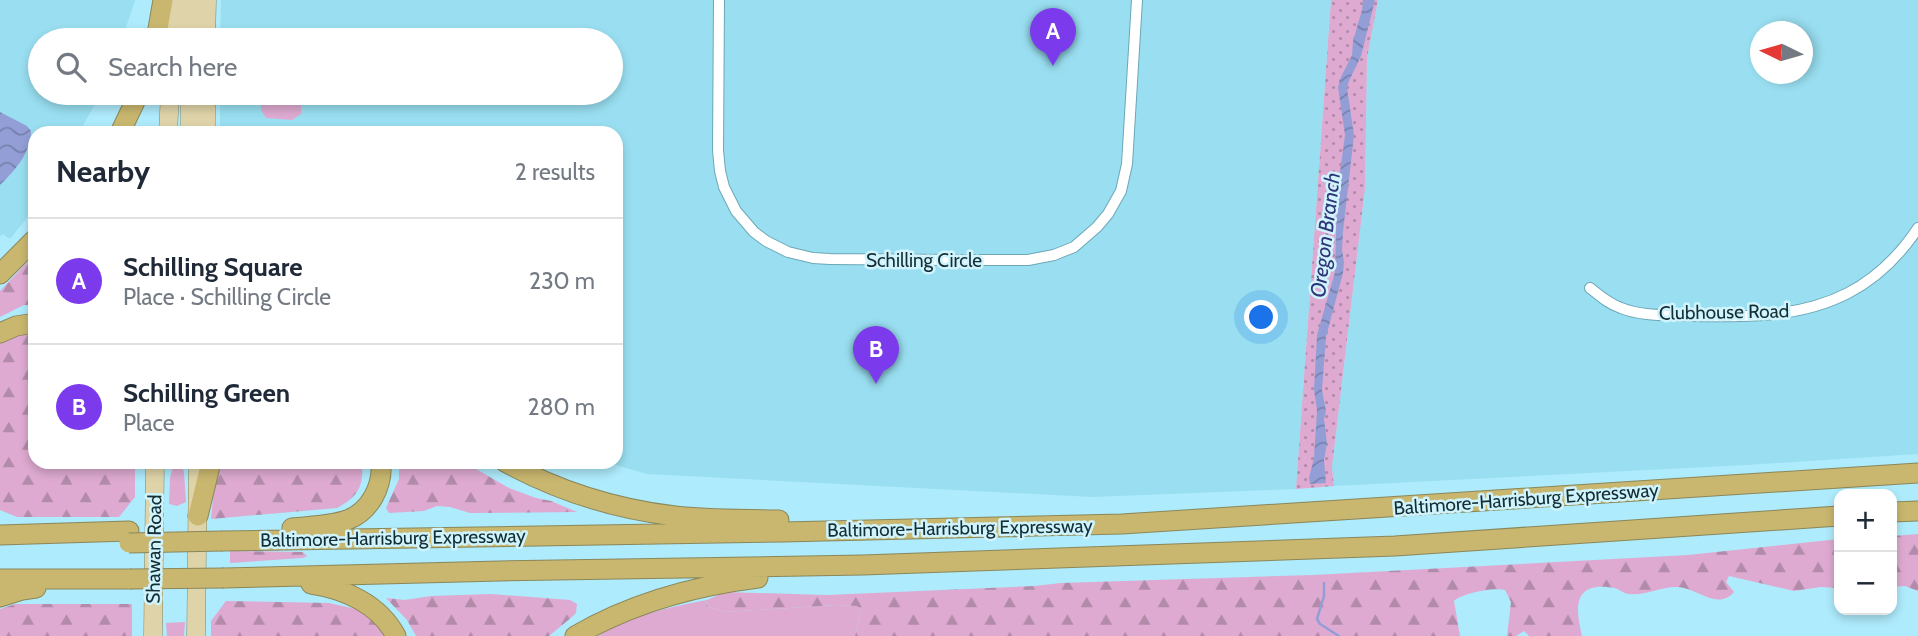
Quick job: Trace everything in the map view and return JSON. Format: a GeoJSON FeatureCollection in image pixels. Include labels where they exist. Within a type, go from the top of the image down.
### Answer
{"type":"FeatureCollection","features":[{"type":"Feature","properties":{"kind":"highway"},"geometry":{"type":"LineString","coordinates":[[158,28],[163,0]]}},
{"type":"Feature","properties":{"kind":"highway"},"geometry":{"type":"LineString","coordinates":[[123,126],[133,105]]}},
{"type":"Feature","properties":{"kind":"highway"},"geometry":{"type":"LineString","coordinates":[[0,274],[28,246]]}},
{"type":"Feature","properties":{"kind":"highway"},"geometry":{"type":"LineString","coordinates":[[0,333],[28,324]]}},
{"type":"Feature","properties":{"kind":"highway"},"geometry":{"type":"LineString","coordinates":[[198,516],[209,469]]}},
{"type":"Feature","properties":{"kind":"highway"},"geometry":{"type":"LineString","coordinates":[[223,535],[282,530],[346,520],[357,515],[374,496],[379,484],[380,469]]}},
{"type":"Feature","properties":{"kind":"highway"},"geometry":{"type":"LineString","coordinates":[[520,469],[575,494],[642,511],[677,516],[783,520]]}},
{"type":"Feature","properties":{"kind":"highway","name":"Baltimore-Harrisburg Expressway"},"geometry":{"type":"LineString","coordinates":[[0,544],[223,535],[783,532],[1122,524],[1918,473]]}},
{"type":"Feature","properties":{"kind":"highway"},"geometry":{"type":"LineString","coordinates":[[1897,512],[1918,511]]}},
{"type":"Feature","properties":{"kind":"highway"},"geometry":{"type":"LineString","coordinates":[[282,530],[1122,514],[1290,514]]}},
{"type":"Feature","properties":{"kind":"highway","name":"Baltimore-Harrisburg Expressway"},"geometry":{"type":"LineString","coordinates":[[0,579],[224,578],[863,565],[1395,545],[1834,516]]}},
{"type":"Feature","properties":{"kind":"highway"},"geometry":{"type":"LineString","coordinates":[[0,520],[17,526],[129,537]]}},
{"type":"Feature","properties":{"kind":"highway"},"geometry":{"type":"LineString","coordinates":[[0,535],[69,532]]}},
{"type":"Feature","properties":{"kind":"highway"},"geometry":{"type":"LineString","coordinates":[[575,636],[613,616],[678,592],[726,582],[863,565]]}},
{"type":"Feature","properties":{"kind":"highway"},"geometry":{"type":"LineString","coordinates":[[254,577],[331,587],[344,592],[369,606],[382,617],[396,636]]}},
{"type":"Feature","properties":{"kind":"highway"},"geometry":{"type":"LineString","coordinates":[[0,597],[22,590],[111,579]]}},
{"type":"Feature","properties":{"kind":"main road"},"geometry":{"type":"LineString","coordinates":[[173,28],[174,0]]}},
{"type":"Feature","properties":{"kind":"main road"},"geometry":{"type":"LineString","coordinates":[[190,28],[191,0]]}},
{"type":"Feature","properties":{"kind":"main road"},"geometry":{"type":"LineString","coordinates":[[206,28],[207,0]]}},
{"type":"Feature","properties":{"kind":"main road"},"geometry":{"type":"LineString","coordinates":[[168,126],[169,105]]}},
{"type":"Feature","properties":{"kind":"main road"},"geometry":{"type":"LineString","coordinates":[[190,105],[190,126]]}},
{"type":"Feature","properties":{"kind":"main road"},"geometry":{"type":"LineString","coordinates":[[206,105],[206,126]]}},
{"type":"Feature","properties":{"kind":"main road","name":"Shawan Road"},"geometry":{"type":"LineString","coordinates":[[153,636],[155,469]]}},
{"type":"Feature","properties":{"kind":"main road"},"geometry":{"type":"LineString","coordinates":[[196,636],[198,469]]}},
{"type":"Feature","properties":{"kind":"street","name":"Schilling Circle"},"geometry":{"type":"LineString","coordinates":[[719,0],[720,171],[730,200],[754,232],[800,256],[830,259],[942,260],[1028,260],[1054,255],[1085,239],[1108,214],[1121,191],[1127,164],[1137,0]]}},
{"type":"Feature","properties":{"kind":"street","name":"Clubhouse Road"},"geometry":{"type":"LineString","coordinates":[[1590,288],[1609,303],[1623,309],[1652,314],[1738,316],[1802,310],[1832,301],[1869,280],[1894,260],[1918,228]]}},
{"type":"Feature","properties":{"kind":"shaded area"},"geometry":{"type":"Polygon","coordinates":[[[0,0],[135,0],[126,28],[28,28],[28,105],[94,105],[83,126],[28,126],[28,217],[10,239],[3,234],[0,236],[0,0]]]}},
{"type":"Feature","properties":{"kind":"shaded area"},"geometry":{"type":"Polygon","coordinates":[[[221,0],[1331,0],[1296,489],[1093,497],[647,474],[623,467],[623,126],[220,126],[220,105],[623,105],[623,28],[220,28],[221,0]]]}},
{"type":"Feature","properties":{"kind":"shaded area"},"geometry":{"type":"Polygon","coordinates":[[[1378,0],[1918,0],[1918,454],[1334,486],[1332,467],[1365,188],[1367,58],[1378,0]]]}},
{"type":"Feature","properties":{"kind":"green space"},"geometry":{"type":"Polygon","coordinates":[[[1331,0],[1378,0],[1367,58],[1365,188],[1332,467],[1334,486],[1296,489],[1331,0]]]}},
{"type":"Feature","properties":{"kind":"green space"},"geometry":{"type":"Polygon","coordinates":[[[261,105],[301,105],[301,114],[292,120],[266,118],[261,105]]]}},
{"type":"Feature","properties":{"kind":"green space"},"geometry":{"type":"Polygon","coordinates":[[[28,261],[28,305],[0,317],[0,291],[28,261]]]}},
{"type":"Feature","properties":{"kind":"green space"},"geometry":{"type":"Polygon","coordinates":[[[28,334],[28,469],[135,469],[135,497],[119,517],[17,517],[0,510],[0,342],[28,334]]]}},
{"type":"Feature","properties":{"kind":"green space"},"geometry":{"type":"Polygon","coordinates":[[[172,469],[183,469],[186,502],[177,506],[169,504],[172,469]]]}},
{"type":"Feature","properties":{"kind":"green space"},"geometry":{"type":"Polygon","coordinates":[[[221,469],[362,469],[361,484],[355,495],[337,508],[211,519],[214,488],[221,469]]]}},
{"type":"Feature","properties":{"kind":"green space"},"geometry":{"type":"Polygon","coordinates":[[[399,469],[476,469],[509,488],[577,512],[470,513],[437,506],[424,511],[389,513],[386,508],[399,479],[399,469]]]}},
{"type":"Feature","properties":{"kind":"green space"},"geometry":{"type":"Polygon","coordinates":[[[1918,534],[1918,591],[1905,586],[1897,587],[1897,536],[1918,534]]]}},
{"type":"Feature","properties":{"kind":"green space"},"geometry":{"type":"Polygon","coordinates":[[[1834,540],[1834,588],[1794,591],[1729,576],[1726,582],[1734,592],[1721,599],[1678,587],[1635,594],[1627,594],[1614,588],[1591,588],[1584,592],[1578,606],[1582,636],[1529,636],[1524,631],[1516,636],[1507,636],[1511,602],[1505,590],[1500,589],[1471,593],[1454,601],[1460,636],[855,636],[861,612],[857,606],[725,612],[706,606],[707,600],[725,592],[827,595],[1061,583],[1313,575],[1688,555],[1834,540]]]}},
{"type":"Feature","properties":{"kind":"green space"},"geometry":{"type":"Polygon","coordinates":[[[230,551],[303,552],[307,556],[230,563],[230,551]]]}},
{"type":"Feature","properties":{"kind":"green space"},"geometry":{"type":"Polygon","coordinates":[[[491,594],[570,600],[577,604],[576,613],[549,636],[416,636],[407,620],[386,598],[405,600],[431,596],[491,594]]]}},
{"type":"Feature","properties":{"kind":"green space"},"geometry":{"type":"Polygon","coordinates":[[[707,600],[706,606],[725,612],[836,605],[857,606],[861,612],[855,636],[598,636],[637,617],[707,600]]]}},
{"type":"Feature","properties":{"kind":"green space"},"geometry":{"type":"Polygon","coordinates":[[[226,601],[329,603],[356,609],[375,622],[386,636],[211,636],[211,621],[226,601]]]}},
{"type":"Feature","properties":{"kind":"green space"},"geometry":{"type":"Polygon","coordinates":[[[15,604],[132,604],[132,636],[0,636],[0,609],[15,604]]]}},
{"type":"Feature","properties":{"kind":"green space"},"geometry":{"type":"Polygon","coordinates":[[[185,622],[184,636],[167,636],[166,623],[185,622]]]}},
{"type":"Feature","properties":{"kind":"water","name":"Oregon Branch"},"geometry":{"type":"Polygon","coordinates":[[[1363,0],[1375,0],[1361,56],[1347,88],[1354,135],[1343,232],[1343,273],[1326,337],[1322,390],[1326,411],[1326,483],[1310,484],[1317,410],[1314,390],[1317,335],[1335,272],[1337,195],[1345,135],[1338,87],[1352,55],[1363,0]]]}},
{"type":"Feature","properties":{"kind":"water"},"geometry":{"type":"Polygon","coordinates":[[[0,112],[27,126],[28,146],[16,167],[0,185],[0,112]]]}},
{"type":"Feature","properties":{"kind":"waterway","name":"Oregon Branch"},"geometry":{"type":"LineString","coordinates":[[1324,583],[1324,596],[1317,619],[1320,624],[1339,636]]}},
{"type":"Feature","properties":{"kind":"place","name":"Schilling Square"},"geometry":{"type":"Point","coordinates":[1053,66]}},
{"type":"Feature","properties":{"kind":"place","name":"Schilling Green"},"geometry":{"type":"Point","coordinates":[876,384]}}]}
